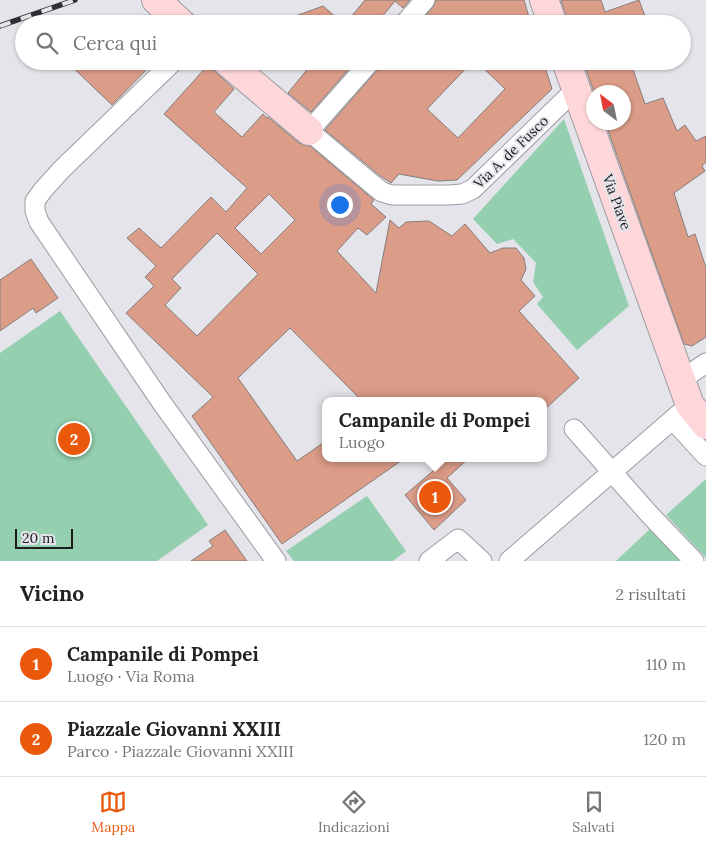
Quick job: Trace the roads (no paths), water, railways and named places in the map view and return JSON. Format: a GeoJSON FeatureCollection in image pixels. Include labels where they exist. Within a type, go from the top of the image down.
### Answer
{"type":"FeatureCollection","features":[{"type":"Feature","properties":{"kind":"street"},"geometry":{"type":"LineString","coordinates":[[156,0],[172,15]]}},
{"type":"Feature","properties":{"kind":"street"},"geometry":{"type":"LineString","coordinates":[[412,15],[426,0]]}},
{"type":"Feature","properties":{"kind":"street"},"geometry":{"type":"LineString","coordinates":[[544,0],[550,15]]}},
{"type":"Feature","properties":{"kind":"street"},"geometry":{"type":"LineString","coordinates":[[165,70],[62,169],[36,201],[35,212],[39,222],[131,358],[276,561]]}},
{"type":"Feature","properties":{"kind":"street"},"geometry":{"type":"LineString","coordinates":[[237,70],[309,131],[363,70]]}},
{"type":"Feature","properties":{"kind":"street","name":"Via Piave"},"geometry":{"type":"LineString","coordinates":[[569,70],[690,405],[706,425]]}},
{"type":"Feature","properties":{"kind":"street","name":"Via A. de Fusco"},"geometry":{"type":"LineString","coordinates":[[309,131],[382,192],[405,196],[462,194],[473,189],[484,180],[576,89]]}},
{"type":"Feature","properties":{"kind":"street"},"geometry":{"type":"LineString","coordinates":[[681,380],[706,363]]}},
{"type":"Feature","properties":{"kind":"street"},"geometry":{"type":"LineString","coordinates":[[508,561],[676,417],[706,456]]}},
{"type":"Feature","properties":{"kind":"street"},"geometry":{"type":"LineString","coordinates":[[574,428],[650,515],[694,561]]}},
{"type":"Feature","properties":{"kind":"street"},"geometry":{"type":"LineString","coordinates":[[429,561],[458,540],[482,561]]}},
{"type":"Feature","properties":{"kind":"railway"},"geometry":{"type":"LineString","coordinates":[[32,15],[75,0]]}},
{"type":"Feature","properties":{"kind":"railway"},"geometry":{"type":"LineString","coordinates":[[0,26],[15,21]]}},
{"type":"Feature","properties":{"kind":"place","name":"Piazzale Giovanni XXIII"},"geometry":{"type":"Point","coordinates":[74,439]}},
{"type":"Feature","properties":{"kind":"place","name":"Campanile di Pompei"},"geometry":{"type":"Point","coordinates":[435,497]}}]}
